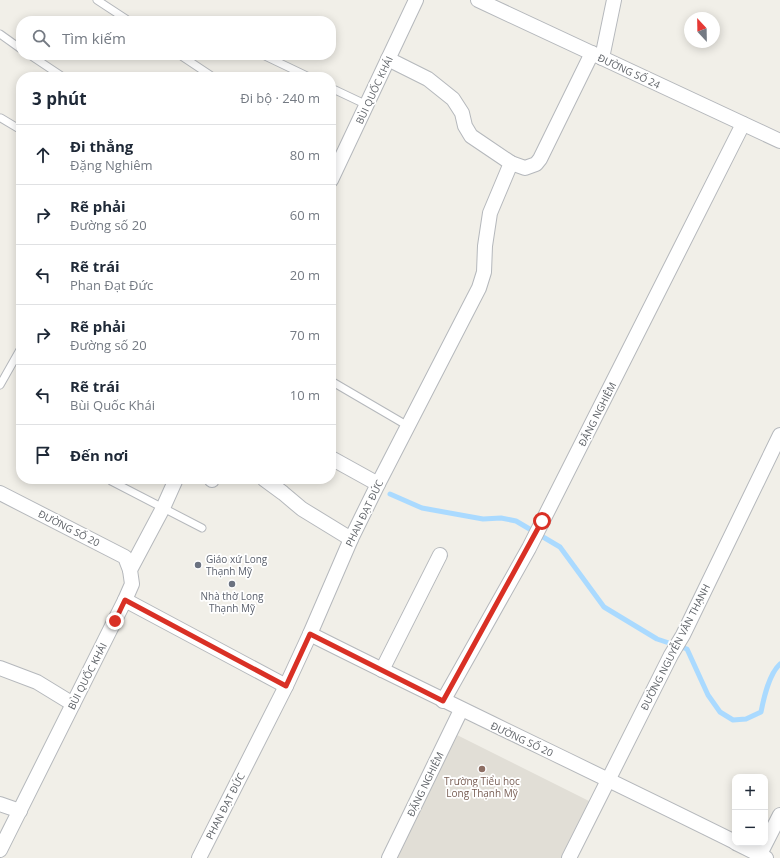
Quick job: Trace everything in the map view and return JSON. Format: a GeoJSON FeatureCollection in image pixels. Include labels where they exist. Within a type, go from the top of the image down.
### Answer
{"type":"FeatureCollection","features":[{"type":"Feature","properties":{"kind":"street","name":"BÙI QUỐC KHÁI"},"geometry":{"type":"LineString","coordinates":[[336,170],[416,0]]}},
{"type":"Feature","properties":{"kind":"street","name":"ĐƯỜNG SỐ 24"},"geometry":{"type":"LineString","coordinates":[[478,0],[780,141]]}},
{"type":"Feature","properties":{"kind":"street"},"geometry":{"type":"LineString","coordinates":[[388,59],[428,79],[453,99],[462,113],[465,126],[471,136],[511,163],[526,168],[536,164],[540,159],[597,56],[614,0]]}},
{"type":"Feature","properties":{"kind":"street","name":"ĐẶNG NGHIÊM"},"geometry":{"type":"LineString","coordinates":[[443,701],[529,548],[743,124]]}},
{"type":"Feature","properties":{"kind":"street","name":"PHAN ĐẠT ĐỨC"},"geometry":{"type":"LineString","coordinates":[[199,858],[286,686],[351,539],[378,483],[479,288],[484,272],[484,246],[490,213],[511,163]]}},
{"type":"Feature","properties":{"kind":"street","name":"ĐƯỜNG NGUYỄN VĂN THẠNH"},"geometry":{"type":"LineString","coordinates":[[569,858],[607,779],[671,655],[683,635],[780,435]]}},
{"type":"Feature","properties":{"kind":"street"},"geometry":{"type":"LineString","coordinates":[[336,461],[378,483]]}},
{"type":"Feature","properties":{"kind":"street","name":"BÙI QUỐC KHÁI"},"geometry":{"type":"LineString","coordinates":[[0,850],[125,600],[132,584],[130,570],[163,508],[174,484]]}},
{"type":"Feature","properties":{"kind":"street"},"geometry":{"type":"LineString","coordinates":[[272,484],[284,492],[302,509],[351,539]]}},
{"type":"Feature","properties":{"kind":"street","name":"ĐƯỜNG SỐ 20"},"geometry":{"type":"LineString","coordinates":[[0,493],[125,557],[130,570]]}},
{"type":"Feature","properties":{"kind":"street"},"geometry":{"type":"LineString","coordinates":[[382,670],[440,555]]}},
{"type":"Feature","properties":{"kind":"street"},"geometry":{"type":"LineString","coordinates":[[125,600],[286,686]]}},
{"type":"Feature","properties":{"kind":"street","name":"ĐƯỜNG SỐ 20"},"geometry":{"type":"LineString","coordinates":[[310,634],[461,710],[607,779],[732,841]]}},
{"type":"Feature","properties":{"kind":"street"},"geometry":{"type":"LineString","coordinates":[[0,668],[37,682],[73,704]]}},
{"type":"Feature","properties":{"kind":"street","name":"ĐẶNG NGHIÊM"},"geometry":{"type":"LineString","coordinates":[[389,858],[461,710]]}},
{"type":"Feature","properties":{"kind":"street"},"geometry":{"type":"LineString","coordinates":[[0,804],[20,811]]}},
{"type":"Feature","properties":{"kind":"street"},"geometry":{"type":"LineString","coordinates":[[761,857],[780,815]]}},
{"type":"Feature","properties":{"kind":"street","name":"ĐƯỜNG SỐ 20"},"geometry":{"type":"LineString","coordinates":[[741,846],[761,857]]}},
{"type":"Feature","properties":{"kind":"lane"},"geometry":{"type":"LineString","coordinates":[[97,0],[121,16]]}},
{"type":"Feature","properties":{"kind":"lane"},"geometry":{"type":"LineString","coordinates":[[0,34],[16,45]]}},
{"type":"Feature","properties":{"kind":"lane"},"geometry":{"type":"LineString","coordinates":[[38,60],[56,72]]}},
{"type":"Feature","properties":{"kind":"lane"},"geometry":{"type":"LineString","coordinates":[[188,60],[206,72]]}},
{"type":"Feature","properties":{"kind":"lane"},"geometry":{"type":"LineString","coordinates":[[273,60],[299,72]]}},
{"type":"Feature","properties":{"kind":"lane"},"geometry":{"type":"LineString","coordinates":[[336,90],[367,105]]}},
{"type":"Feature","properties":{"kind":"lane"},"geometry":{"type":"LineString","coordinates":[[1,118],[16,127]]}},
{"type":"Feature","properties":{"kind":"lane"},"geometry":{"type":"LineString","coordinates":[[0,385],[16,357]]}},
{"type":"Feature","properties":{"kind":"lane"},"geometry":{"type":"LineString","coordinates":[[336,384],[408,426]]}},
{"type":"Feature","properties":{"kind":"lane"},"geometry":{"type":"LineString","coordinates":[[117,484],[202,528]]}},
{"type":"Feature","properties":{"kind":"shaded area","name":"Trường Tiểu học Long Thạnh Mỹ"},"geometry":{"type":"Polygon","coordinates":[[[457,735],[591,802],[563,858],[394,858],[457,735]]]}},
{"type":"Feature","properties":{"kind":"waterway"},"geometry":{"type":"LineString","coordinates":[[390,494],[422,508],[483,519],[501,518],[516,521],[560,547],[604,607],[657,639],[687,649],[708,695],[720,712],[733,720],[746,719],[761,712],[765,693],[770,680],[776,668],[780,664]]}},
{"type":"Feature","properties":{"kind":"place","name":"Giáo xứ Long Thạnh Mỹ"},"geometry":{"type":"Point","coordinates":[198,565]}},
{"type":"Feature","properties":{"kind":"place","name":"Nhà thờ Long Thạnh Mỹ"},"geometry":{"type":"Point","coordinates":[232,584]}},
{"type":"Feature","properties":{"kind":"place","name":"Trường Tiểu học Long Thạnh Mỹ"},"geometry":{"type":"Point","coordinates":[482,769]}},
{"type":"Feature","properties":{"kind":"route"},"geometry":{"type":"LineString","coordinates":[[115,621],[125,600],[286,686],[310,634],[443,701],[529,548],[542,521]]}}]}
